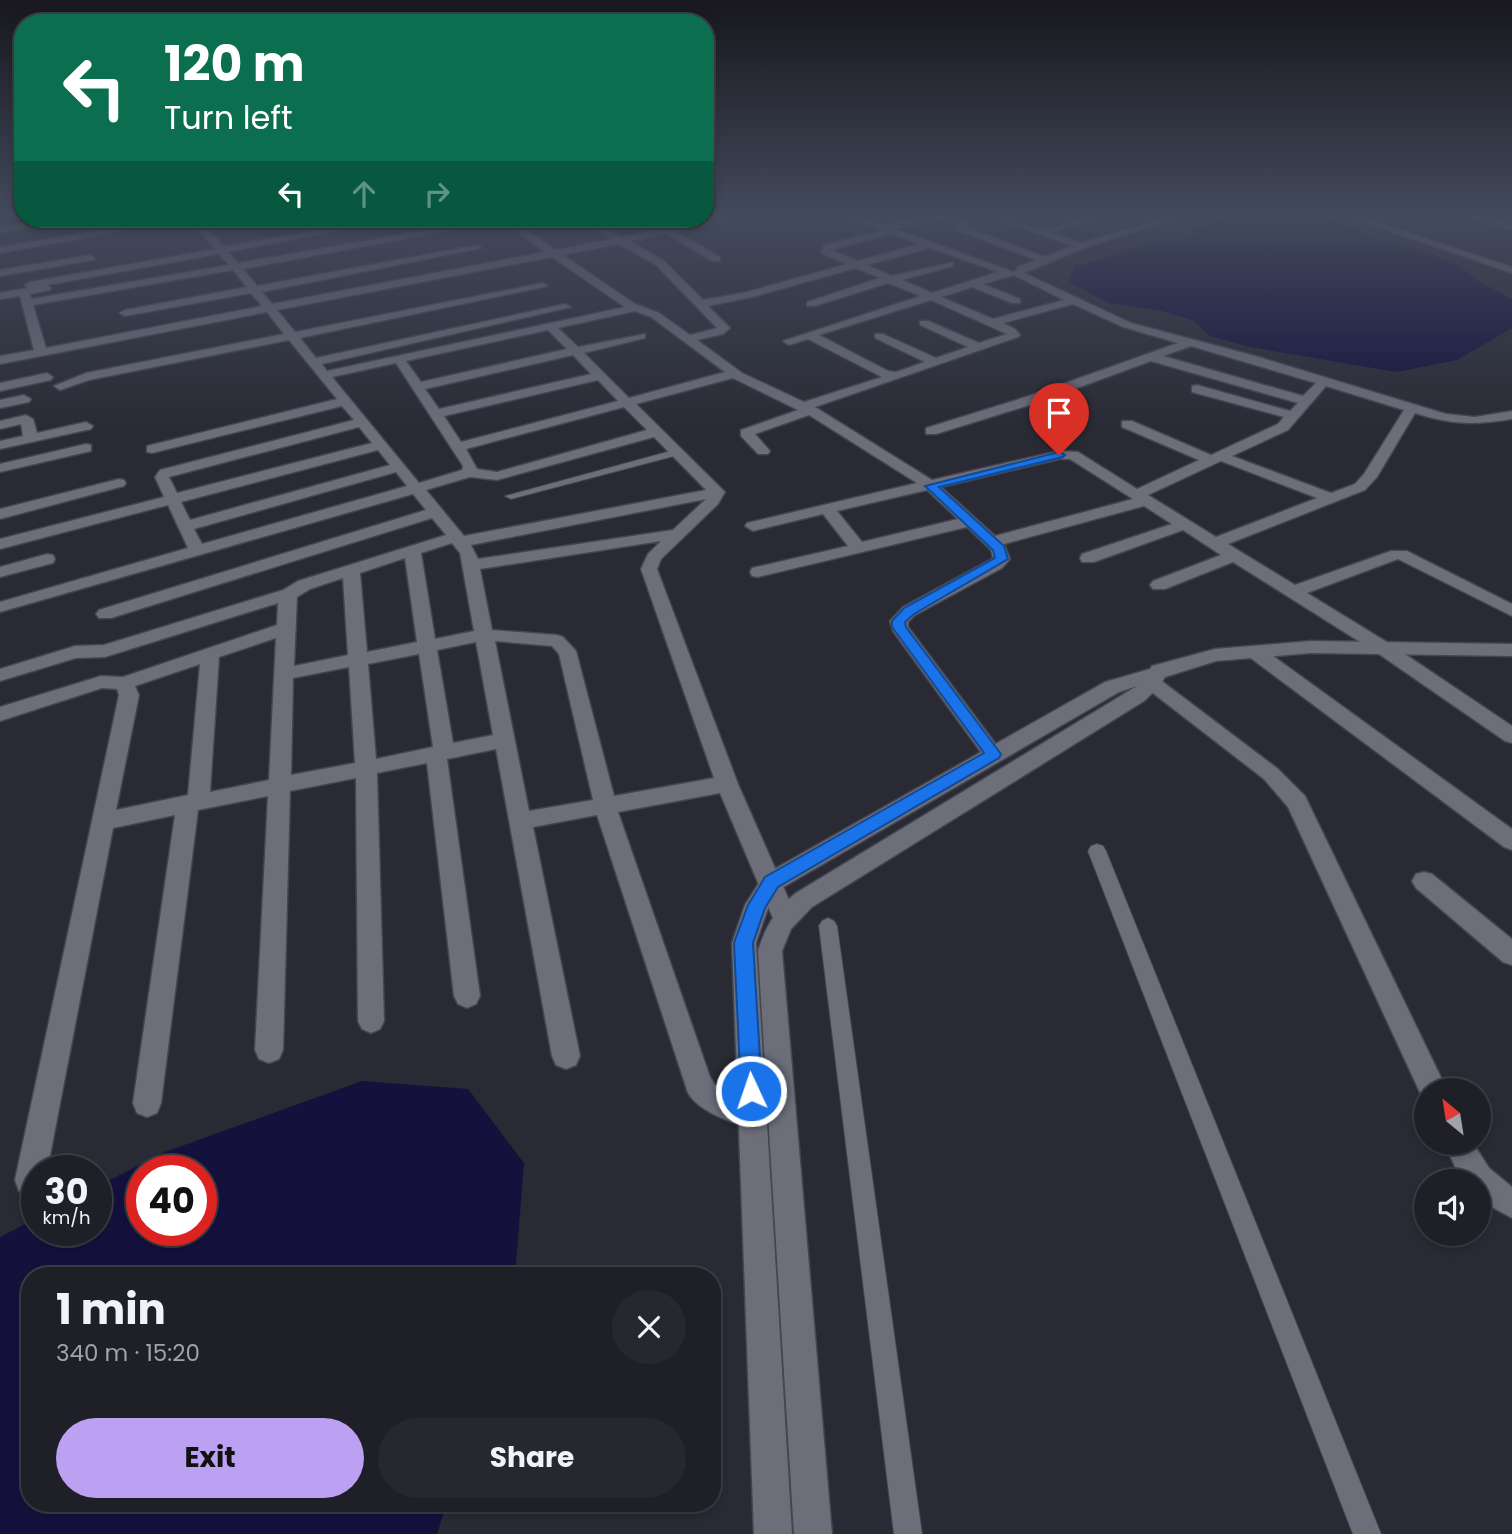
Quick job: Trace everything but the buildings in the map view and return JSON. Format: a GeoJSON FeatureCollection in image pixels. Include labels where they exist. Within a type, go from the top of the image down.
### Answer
{"type":"FeatureCollection","features":[{"type":"Feature","properties":{"kind":"street"},"geometry":{"type":"LineString","coordinates":[[0,290],[19,287]]}},
{"type":"Feature","properties":{"kind":"street"},"geometry":{"type":"LineString","coordinates":[[0,296],[26,298],[125,287]]}},
{"type":"Feature","properties":{"kind":"street"},"geometry":{"type":"LineString","coordinates":[[156,293],[184,287]]}},
{"type":"Feature","properties":{"kind":"street"},"geometry":{"type":"LineString","coordinates":[[125,313],[203,287]]}},
{"type":"Feature","properties":{"kind":"street"},"geometry":{"type":"LineString","coordinates":[[253,287],[468,552],[566,1056]]}},
{"type":"Feature","properties":{"kind":"street"},"geometry":{"type":"LineString","coordinates":[[0,360],[384,287]]}},
{"type":"Feature","properties":{"kind":"street"},"geometry":{"type":"LineString","coordinates":[[60,386],[86,377],[540,287]]}},
{"type":"Feature","properties":{"kind":"street"},"geometry":{"type":"LineString","coordinates":[[605,287],[634,307],[655,315],[734,374],[806,408],[931,486],[971,521],[1002,554],[1002,559],[996,564],[909,611],[899,621],[899,627],[993,754]]}},
{"type":"Feature","properties":{"kind":"street"},"geometry":{"type":"LineString","coordinates":[[683,287],[723,326],[723,330],[688,339]]}},
{"type":"Feature","properties":{"kind":"street"},"geometry":{"type":"LineString","coordinates":[[700,304],[778,287]]}},
{"type":"Feature","properties":{"kind":"street"},"geometry":{"type":"LineString","coordinates":[[811,304],[868,287]]}},
{"type":"Feature","properties":{"kind":"street"},"geometry":{"type":"LineString","coordinates":[[763,451],[746,433],[806,408],[1014,335],[1011,331],[905,287]]}},
{"type":"Feature","properties":{"kind":"street"},"geometry":{"type":"LineString","coordinates":[[789,341],[964,287]]}},
{"type":"Feature","properties":{"kind":"street"},"geometry":{"type":"LineString","coordinates":[[980,287],[1016,301]]}},
{"type":"Feature","properties":{"kind":"street"},"geometry":{"type":"LineString","coordinates":[[1040,287],[1127,325],[1445,418],[1475,421],[1512,415]]}},
{"type":"Feature","properties":{"kind":"street"},"geometry":{"type":"LineString","coordinates":[[26,298],[41,352]]}},
{"type":"Feature","properties":{"kind":"street"},"geometry":{"type":"LineString","coordinates":[[991,323],[1070,301]]}},
{"type":"Feature","properties":{"kind":"street"},"geometry":{"type":"LineString","coordinates":[[319,369],[565,307]]}},
{"type":"Feature","properties":{"kind":"street"},"geometry":{"type":"LineString","coordinates":[[319,369],[399,359],[634,307]]}},
{"type":"Feature","properties":{"kind":"street"},"geometry":{"type":"LineString","coordinates":[[924,323],[979,348]]}},
{"type":"Feature","properties":{"kind":"street"},"geometry":{"type":"LineString","coordinates":[[550,326],[718,492]]}},
{"type":"Feature","properties":{"kind":"street"},"geometry":{"type":"LineString","coordinates":[[809,335],[885,374],[897,376]]}},
{"type":"Feature","properties":{"kind":"street"},"geometry":{"type":"LineString","coordinates":[[418,387],[641,336]]}},
{"type":"Feature","properties":{"kind":"street"},"geometry":{"type":"LineString","coordinates":[[879,336],[937,363]]}},
{"type":"Feature","properties":{"kind":"street"},"geometry":{"type":"LineString","coordinates":[[931,432],[1031,400],[1191,342]]}},
{"type":"Feature","properties":{"kind":"street"},"geometry":{"type":"LineString","coordinates":[[1150,356],[1307,401]]}},
{"type":"Feature","properties":{"kind":"street"},"geometry":{"type":"LineString","coordinates":[[399,359],[470,466],[469,473]]}},
{"type":"Feature","properties":{"kind":"street"},"geometry":{"type":"LineString","coordinates":[[436,414],[523,411],[627,402],[734,374]]}},
{"type":"Feature","properties":{"kind":"street"},"geometry":{"type":"LineString","coordinates":[[457,447],[523,411],[600,376]]}},
{"type":"Feature","properties":{"kind":"street"},"geometry":{"type":"LineString","coordinates":[[0,387],[47,377]]}},
{"type":"Feature","properties":{"kind":"street"},"geometry":{"type":"LineString","coordinates":[[992,542],[1143,497],[1215,458],[1283,427],[1324,381]]}},
{"type":"Feature","properties":{"kind":"street"},"geometry":{"type":"LineString","coordinates":[[1197,389],[1294,416]]}},
{"type":"Feature","properties":{"kind":"street"},"geometry":{"type":"LineString","coordinates":[[0,404],[24,399]]}},
{"type":"Feature","properties":{"kind":"street"},"geometry":{"type":"LineString","coordinates":[[152,449],[346,401]]}},
{"type":"Feature","properties":{"kind":"street"},"geometry":{"type":"LineString","coordinates":[[1216,543],[1333,499],[1367,482],[1412,408]]}},
{"type":"Feature","properties":{"kind":"street"},"geometry":{"type":"LineString","coordinates":[[0,425],[26,419],[31,438]]}},
{"type":"Feature","properties":{"kind":"street"},"geometry":{"type":"LineString","coordinates":[[144,431],[152,449],[155,471],[165,473],[363,422]]}},
{"type":"Feature","properties":{"kind":"street"},"geometry":{"type":"LineString","coordinates":[[1127,424],[1333,499]]}},
{"type":"Feature","properties":{"kind":"street"},"geometry":{"type":"LineString","coordinates":[[0,445],[86,426]]}},
{"type":"Feature","properties":{"kind":"street"},"geometry":{"type":"LineString","coordinates":[[0,607],[469,473],[497,476],[657,432]]}},
{"type":"Feature","properties":{"kind":"street"},"geometry":{"type":"LineString","coordinates":[[0,544],[381,445]]}},
{"type":"Feature","properties":{"kind":"street"},"geometry":{"type":"LineString","coordinates":[[0,468],[86,448]]}},
{"type":"Feature","properties":{"kind":"street"},"geometry":{"type":"LineString","coordinates":[[753,526],[1066,455],[1080,457],[1383,648],[1512,736]]}},
{"type":"Feature","properties":{"kind":"street"},"geometry":{"type":"LineString","coordinates":[[186,526],[399,467]]}},
{"type":"Feature","properties":{"kind":"street"},"geometry":{"type":"LineString","coordinates":[[165,473],[162,477],[197,551]]}},
{"type":"Feature","properties":{"kind":"street"},"geometry":{"type":"LineString","coordinates":[[0,514],[119,483]]}},
{"type":"Feature","properties":{"kind":"street"},"geometry":{"type":"LineString","coordinates":[[718,492],[713,501],[654,557],[649,569],[727,784],[772,882],[784,916]]}},
{"type":"Feature","properties":{"kind":"street"},"geometry":{"type":"LineString","coordinates":[[0,675],[75,652],[105,651],[289,594],[304,585],[412,551],[718,492]]}},
{"type":"Feature","properties":{"kind":"street"},"geometry":{"type":"LineString","coordinates":[[827,509],[858,548]]}},
{"type":"Feature","properties":{"kind":"street"},"geometry":{"type":"LineString","coordinates":[[106,614],[436,512]]}},
{"type":"Feature","properties":{"kind":"street"},"geometry":{"type":"LineString","coordinates":[[758,572],[971,521]]}},
{"type":"Feature","properties":{"kind":"street"},"geometry":{"type":"LineString","coordinates":[[1088,558],[1186,524]]}},
{"type":"Feature","properties":{"kind":"street"},"geometry":{"type":"LineString","coordinates":[[471,565],[678,534]]}},
{"type":"Feature","properties":{"kind":"street"},"geometry":{"type":"LineString","coordinates":[[412,551],[427,646],[467,996]]}},
{"type":"Feature","properties":{"kind":"street"},"geometry":{"type":"LineString","coordinates":[[1293,592],[1397,554],[1407,556],[1511,610]]}},
{"type":"Feature","properties":{"kind":"street"},"geometry":{"type":"LineString","coordinates":[[1159,585],[1235,555]]}},
{"type":"Feature","properties":{"kind":"street"},"geometry":{"type":"LineString","coordinates":[[0,572],[47,559]]}},
{"type":"Feature","properties":{"kind":"street"},"geometry":{"type":"LineString","coordinates":[[351,570],[366,767],[371,1021]]}},
{"type":"Feature","properties":{"kind":"street"},"geometry":{"type":"LineString","coordinates":[[269,1050],[284,629],[289,594]]}},
{"type":"Feature","properties":{"kind":"street"},"geometry":{"type":"LineString","coordinates":[[0,714],[101,682],[124,683],[284,629]]}},
{"type":"Feature","properties":{"kind":"street"},"geometry":{"type":"LineString","coordinates":[[283,674],[485,635],[557,641],[567,651],[605,805],[698,1084],[705,1095],[752,1116]]}},
{"type":"Feature","properties":{"kind":"street"},"geometry":{"type":"LineString","coordinates":[[773,1534],[744,943],[757,905],[772,882],[1112,687],[1156,676],[1215,655],[1311,647],[1512,650]]}},
{"type":"Feature","properties":{"kind":"street"},"geometry":{"type":"LineString","coordinates":[[1255,652],[1512,841]]}},
{"type":"Feature","properties":{"kind":"street"},"geometry":{"type":"LineString","coordinates":[[147,1103],[193,802],[210,654]]}},
{"type":"Feature","properties":{"kind":"street"},"geometry":{"type":"LineString","coordinates":[[813,1534],[770,951],[775,932],[784,916],[804,900],[1137,696],[1156,676]]}},
{"type":"Feature","properties":{"kind":"street"},"geometry":{"type":"LineString","coordinates":[[1156,676],[1271,774],[1297,802],[1427,1078]]}},
{"type":"Feature","properties":{"kind":"street"},"geometry":{"type":"LineString","coordinates":[[35,1155],[129,695],[124,683]]}},
{"type":"Feature","properties":{"kind":"street"},"geometry":{"type":"LineString","coordinates":[[104,821],[505,740]]}},
{"type":"Feature","properties":{"kind":"street"},"geometry":{"type":"LineString","coordinates":[[521,821],[727,784]]}},
{"type":"Feature","properties":{"kind":"street"},"geometry":{"type":"LineString","coordinates":[[1424,881],[1512,954]]}},
{"type":"Feature","properties":{"kind":"street"},"geometry":{"type":"LineString","coordinates":[[1464,1155],[1472,1173],[1492,1193],[1512,1203]]}},
{"type":"Feature","properties":{"kind":"lane"},"geometry":{"type":"LineString","coordinates":[[511,496],[678,452]]}},
{"type":"Feature","properties":{"kind":"lane"},"geometry":{"type":"LineString","coordinates":[[1097,851],[1367,1534]]}},
{"type":"Feature","properties":{"kind":"lane"},"geometry":{"type":"LineString","coordinates":[[828,926],[908,1534]]}},
{"type":"Feature","properties":{"kind":"shaded area"},"geometry":{"type":"Polygon","coordinates":[[[1078,287],[1489,287],[1512,299],[1512,328],[1457,360],[1397,372],[1250,347],[1210,336],[1194,321],[1163,311],[1108,303],[1078,287]]]}},
{"type":"Feature","properties":{"kind":"shaded area"},"geometry":{"type":"Polygon","coordinates":[[[362,1081],[468,1089],[524,1163],[516,1267],[21,1267],[21,1512],[444,1512],[437,1534],[0,1534],[0,1237],[21,1226],[21,1246],[112,1246],[112,1179],[126,1172],[126,1246],[217,1246],[217,1155],[159,1155],[362,1081]]]}},
{"type":"Feature","properties":{"kind":"route"},"geometry":{"type":"LineString","coordinates":[[751,1091],[744,943],[757,905],[772,882],[993,754],[899,627],[902,616],[909,611],[1002,559],[999,548],[931,486],[1059,455]]}}]}
